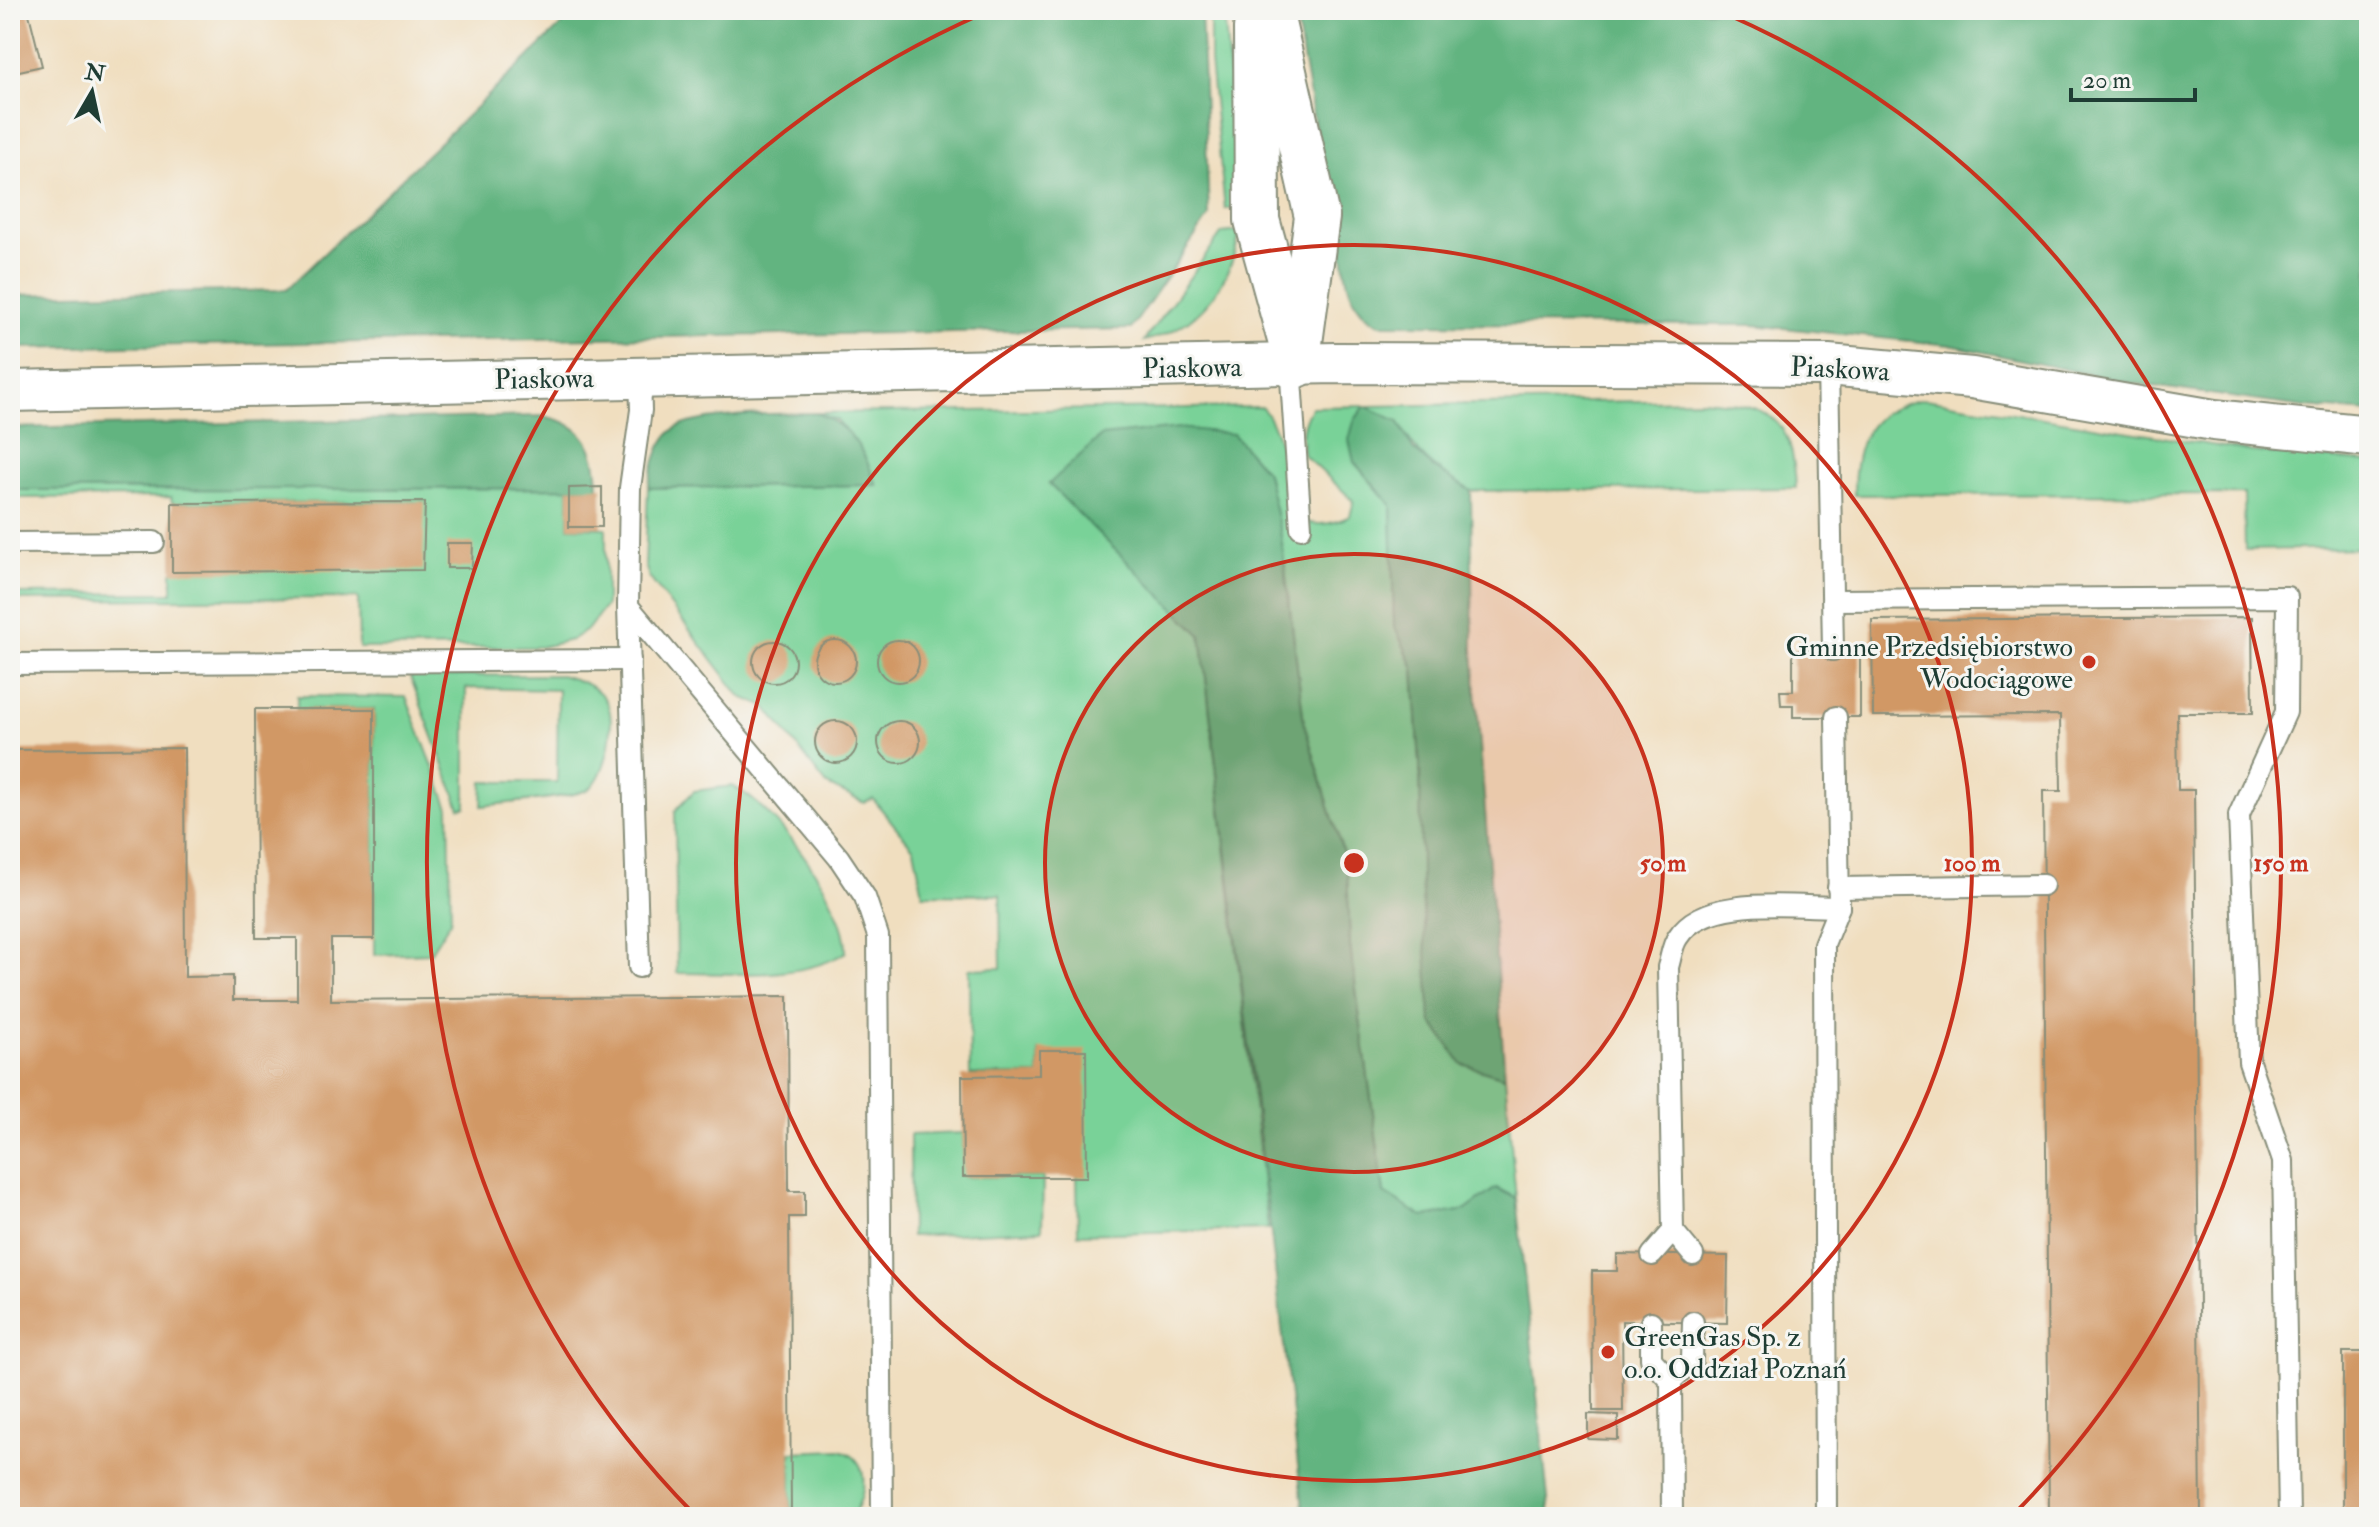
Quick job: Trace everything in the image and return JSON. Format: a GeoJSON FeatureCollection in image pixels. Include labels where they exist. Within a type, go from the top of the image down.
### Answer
{"type":"FeatureCollection","features":[{"type":"Feature","properties":{"kind":"street"},"geometry":{"type":"LineString","coordinates":[[1256,10],[1257,220],[1294,365]]}},
{"type":"Feature","properties":{"kind":"street"},"geometry":{"type":"LineString","coordinates":[[1270,10],[1317,217],[1294,365]]}},
{"type":"Feature","properties":{"kind":"street","name":"Piaskowa"},"geometry":{"type":"LineString","coordinates":[[10,391],[1294,365],[1828,365],[1972,378],[2214,420],[2369,436]]}},
{"type":"Feature","properties":{"kind":"lane"},"geometry":{"type":"LineString","coordinates":[[1294,365],[1301,528]]}},
{"type":"Feature","properties":{"kind":"lane"},"geometry":{"type":"LineString","coordinates":[[1828,365],[1833,650]]}},
{"type":"Feature","properties":{"kind":"lane"},"geometry":{"type":"LineString","coordinates":[[639,967],[628,606],[630,488],[641,410],[640,376]]}},
{"type":"Feature","properties":{"kind":"lane"},"geometry":{"type":"LineString","coordinates":[[10,543],[154,542]]}},
{"type":"Feature","properties":{"kind":"lane"},"geometry":{"type":"LineString","coordinates":[[1834,600],[2287,597],[2286,712],[2239,815],[2249,1062],[2283,1161],[2289,1517]]}},
{"type":"Feature","properties":{"kind":"lane"},"geometry":{"type":"LineString","coordinates":[[628,606],[839,858],[865,897],[878,936],[882,1517]]}},
{"type":"Feature","properties":{"kind":"lane"},"geometry":{"type":"LineString","coordinates":[[10,664],[630,660]]}},
{"type":"Feature","properties":{"kind":"lane"},"geometry":{"type":"LineString","coordinates":[[1826,1517],[1824,944],[1839,897],[1836,717]]}},
{"type":"Feature","properties":{"kind":"lane"},"geometry":{"type":"LineString","coordinates":[[1693,1255],[1673,1231],[1668,967],[1676,939],[1692,920],[1715,909],[1839,897],[2043,885]]}},
{"type":"Feature","properties":{"kind":"lane"},"geometry":{"type":"LineString","coordinates":[[1652,1255],[1673,1231]]}},
{"type":"Feature","properties":{"kind":"lane"},"geometry":{"type":"LineString","coordinates":[[1651,1322],[1651,1359],[1671,1381],[1672,1517]]}},
{"type":"Feature","properties":{"kind":"lane"},"geometry":{"type":"LineString","coordinates":[[1671,1381],[1692,1360],[1693,1322]]}},
{"type":"Feature","properties":{"kind":"green space"},"geometry":{"type":"Polygon","coordinates":[[[577,10],[1201,10],[1209,216],[1131,329],[10,348],[10,295],[286,290],[577,10]]]}},
{"type":"Feature","properties":{"kind":"green space"},"geometry":{"type":"Polygon","coordinates":[[[1210,10],[1224,10],[1240,209],[1225,209],[1210,61],[1210,10]]]}},
{"type":"Feature","properties":{"kind":"green space"},"geometry":{"type":"Polygon","coordinates":[[[1295,10],[2369,10],[2369,412],[2303,407],[2131,383],[1950,345],[1753,325],[1380,324],[1366,315],[1350,290],[1343,258],[1340,208],[1328,204],[1295,10]]]}},
{"type":"Feature","properties":{"kind":"green space"},"geometry":{"type":"Polygon","coordinates":[[[1240,231],[1229,269],[1209,301],[1181,326],[1144,341],[1222,233],[1240,231]]]}},
{"type":"Feature","properties":{"kind":"green space"},"geometry":{"type":"Polygon","coordinates":[[[1925,399],[2255,452],[2369,462],[2369,548],[2245,550],[2244,494],[1854,495],[1857,459],[1868,430],[1889,411],[1925,399]]]}},
{"type":"Feature","properties":{"kind":"green space"},"geometry":{"type":"Polygon","coordinates":[[[1700,400],[1744,405],[1773,418],[1789,444],[1796,488],[1471,491],[1429,462],[1413,445],[1398,421],[1354,462],[1391,505],[1394,625],[1414,668],[1420,764],[1462,1064],[1505,1077],[1516,1198],[1496,1188],[1466,1210],[1423,1218],[1384,1193],[1350,946],[1347,866],[1304,723],[1281,536],[1267,473],[1233,434],[1049,484],[1201,634],[1268,1229],[1078,1234],[1077,1177],[1039,1050],[1039,1075],[970,1075],[969,969],[1001,968],[1000,895],[923,894],[914,849],[873,799],[864,803],[827,785],[766,707],[741,697],[649,577],[645,565],[648,488],[877,485],[837,420],[816,413],[1262,407],[1281,447],[1284,491],[1289,507],[1303,520],[1321,524],[1350,516],[1354,501],[1303,454],[1303,430],[1312,407],[1700,400]]]}},
{"type":"Feature","properties":{"kind":"green space"},"geometry":{"type":"Polygon","coordinates":[[[1365,406],[1398,421],[1413,449],[1434,468],[1471,491],[1473,650],[1505,1077],[1462,1064],[1431,1021],[1421,882],[1420,764],[1414,668],[1394,625],[1391,505],[1354,462],[1349,440],[1354,421],[1365,406]]]}},
{"type":"Feature","properties":{"kind":"green space"},"geometry":{"type":"Polygon","coordinates":[[[816,413],[839,425],[855,441],[877,485],[648,488],[661,445],[678,427],[726,417],[816,413]]]}},
{"type":"Feature","properties":{"kind":"green space"},"geometry":{"type":"Polygon","coordinates":[[[542,416],[569,424],[586,439],[595,460],[598,488],[10,490],[10,428],[542,416]]]}},
{"type":"Feature","properties":{"kind":"green space"},"geometry":{"type":"Polygon","coordinates":[[[1179,428],[1233,434],[1267,473],[1281,536],[1304,723],[1347,866],[1350,946],[1384,1193],[1423,1217],[1466,1210],[1496,1188],[1516,1198],[1550,1517],[1304,1517],[1201,635],[1049,484],[1101,436],[1179,428]]]}},
{"type":"Feature","properties":{"kind":"green space"},"geometry":{"type":"Polygon","coordinates":[[[569,488],[569,527],[606,528],[606,605],[588,629],[571,640],[541,647],[359,648],[358,598],[10,600],[10,594],[172,593],[172,572],[425,502],[172,503],[171,497],[10,498],[10,490],[569,488]]]}},
{"type":"Feature","properties":{"kind":"green space"},"geometry":{"type":"Polygon","coordinates":[[[561,675],[593,688],[603,697],[610,712],[608,750],[594,784],[579,793],[482,806],[483,782],[557,782],[558,690],[466,688],[466,807],[460,808],[410,676],[561,675]]]}},
{"type":"Feature","properties":{"kind":"green space"},"geometry":{"type":"Polygon","coordinates":[[[297,696],[406,697],[449,808],[451,920],[430,953],[374,955],[374,709],[297,709],[297,696]]]}},
{"type":"Feature","properties":{"kind":"green space"},"geometry":{"type":"Polygon","coordinates":[[[732,786],[768,814],[806,858],[835,909],[846,952],[809,968],[787,971],[677,973],[675,811],[694,791],[732,786]]]}},
{"type":"Feature","properties":{"kind":"green space"},"geometry":{"type":"Polygon","coordinates":[[[963,1133],[964,1177],[1043,1177],[1042,1230],[911,1236],[910,1135],[963,1133]]]}},
{"type":"Feature","properties":{"kind":"green space"},"geometry":{"type":"Polygon","coordinates":[[[840,1450],[857,1461],[863,1478],[861,1497],[853,1516],[791,1517],[791,1452],[840,1450]]]}},
{"type":"Feature","properties":{"kind":"building"},"geometry":{"type":"Polygon","coordinates":[[[10,10],[28,10],[42,66],[10,73],[10,10]]]}},
{"type":"Feature","properties":{"kind":"building"},"geometry":{"type":"Polygon","coordinates":[[[602,487],[602,527],[569,527],[569,488],[602,487]]]}},
{"type":"Feature","properties":{"kind":"building"},"geometry":{"type":"Polygon","coordinates":[[[425,502],[423,570],[172,572],[172,503],[425,502]]]}},
{"type":"Feature","properties":{"kind":"building"},"geometry":{"type":"Polygon","coordinates":[[[447,543],[473,543],[472,568],[447,568],[447,543]]]}},
{"type":"Feature","properties":{"kind":"building"},"geometry":{"type":"Polygon","coordinates":[[[2252,617],[2253,713],[2177,713],[2178,790],[2194,790],[2201,1517],[2049,1517],[2043,791],[2061,791],[2060,715],[1873,716],[1872,620],[2252,617]]]}},
{"type":"Feature","properties":{"kind":"building"},"geometry":{"type":"Polygon","coordinates":[[[835,640],[850,646],[856,661],[850,676],[835,682],[820,676],[814,661],[820,646],[835,640]]]}},
{"type":"Feature","properties":{"kind":"building"},"geometry":{"type":"Polygon","coordinates":[[[898,640],[913,646],[919,661],[913,676],[898,682],[883,676],[877,661],[883,646],[898,640]]]}},
{"type":"Feature","properties":{"kind":"building"},"geometry":{"type":"Polygon","coordinates":[[[774,641],[789,647],[795,662],[789,677],[774,683],[759,677],[753,662],[759,647],[774,641]]]}},
{"type":"Feature","properties":{"kind":"building"},"geometry":{"type":"Polygon","coordinates":[[[1793,650],[1860,650],[1860,717],[1793,717],[1793,705],[1781,705],[1780,691],[1793,691],[1793,650]]]}},
{"type":"Feature","properties":{"kind":"building"},"geometry":{"type":"Polygon","coordinates":[[[255,709],[374,709],[374,939],[331,939],[331,1000],[788,996],[789,1191],[805,1191],[805,1217],[789,1217],[791,1517],[10,1517],[10,750],[184,748],[185,977],[233,976],[233,1000],[297,1000],[297,938],[256,938],[255,709]]]}},
{"type":"Feature","properties":{"kind":"building"},"geometry":{"type":"Polygon","coordinates":[[[836,721],[851,727],[857,742],[851,757],[836,763],[821,757],[815,742],[821,727],[836,721]]]}},
{"type":"Feature","properties":{"kind":"building"},"geometry":{"type":"Polygon","coordinates":[[[899,721],[914,727],[920,742],[914,757],[899,763],[884,757],[878,742],[884,727],[899,721]]]}},
{"type":"Feature","properties":{"kind":"building"},"geometry":{"type":"Polygon","coordinates":[[[1039,1050],[1086,1050],[1087,1177],[963,1177],[962,1076],[1039,1075],[1039,1050]]]}},
{"type":"Feature","properties":{"kind":"building"},"geometry":{"type":"Polygon","coordinates":[[[2364,1156],[2369,1156],[2369,1212],[2364,1212],[2364,1156]]]}},
{"type":"Feature","properties":{"kind":"building"},"geometry":{"type":"Polygon","coordinates":[[[1617,1254],[1728,1256],[1727,1323],[1622,1321],[1623,1411],[1593,1411],[1592,1271],[1617,1271],[1617,1254]]]}},
{"type":"Feature","properties":{"kind":"building"},"geometry":{"type":"Polygon","coordinates":[[[2343,1352],[2369,1352],[2369,1517],[2343,1517],[2343,1352]]]}},
{"type":"Feature","properties":{"kind":"building"},"geometry":{"type":"Polygon","coordinates":[[[1588,1414],[1618,1415],[1618,1440],[1588,1439],[1588,1414]]]}},
{"type":"Feature","properties":{"kind":"place","name":"Gminne Przedsiębiorstwo Wodociągowe"},"geometry":{"type":"Point","coordinates":[2089,662]}},
{"type":"Feature","properties":{"kind":"place","name":"GreenGas Sp. z o.o. Oddział Poznań"},"geometry":{"type":"Point","coordinates":[1608,1352]}}]}
